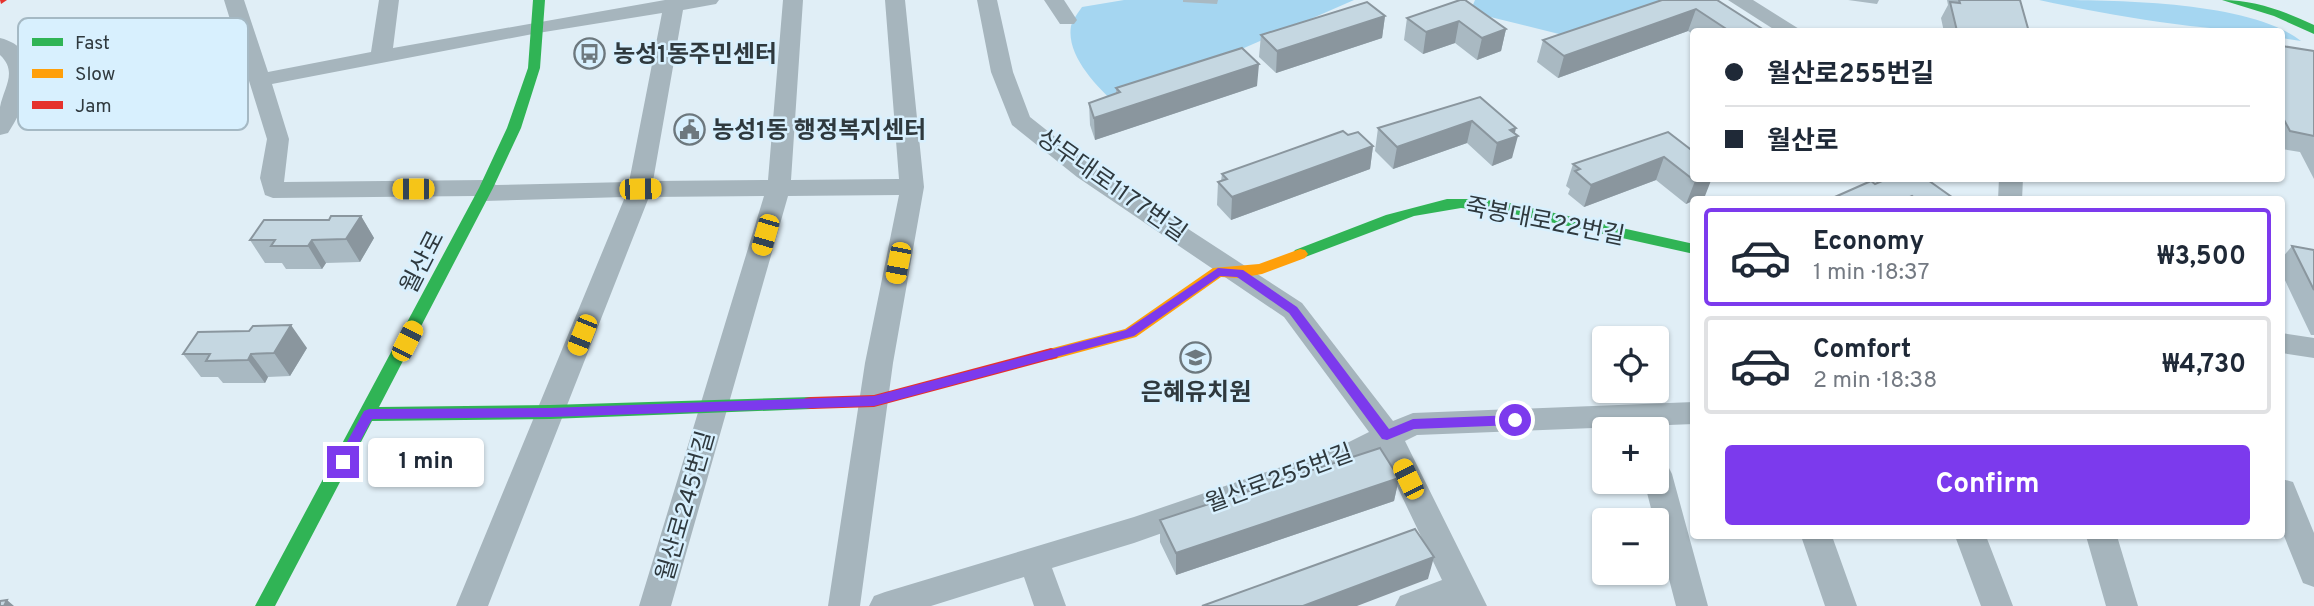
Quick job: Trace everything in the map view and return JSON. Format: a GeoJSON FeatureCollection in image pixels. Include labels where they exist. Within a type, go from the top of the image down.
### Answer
{"type":"FeatureCollection","features":[{"type":"Feature","properties":{"kind":"street"},"geometry":{"type":"LineString","coordinates":[[234,0],[240,18]]}},
{"type":"Feature","properties":{"kind":"street"},"geometry":{"type":"LineString","coordinates":[[381,56],[389,0]]}},
{"type":"Feature","properties":{"kind":"street","name":"월산로"},"geometry":{"type":"LineString","coordinates":[[265,606],[485,191],[526,94],[535,61],[539,0]]}},
{"type":"Feature","properties":{"kind":"street"},"geometry":{"type":"LineString","coordinates":[[259,80],[538,27],[675,3],[709,0]]}},
{"type":"Feature","properties":{"kind":"street"},"geometry":{"type":"LineString","coordinates":[[714,406],[779,187],[793,0]]}},
{"type":"Feature","properties":{"kind":"street"},"geometry":{"type":"LineString","coordinates":[[844,606],[874,401],[912,187],[894,0]]}},
{"type":"Feature","properties":{"kind":"street","name":"상무대로1177번길"},"geometry":{"type":"LineString","coordinates":[[987,0],[1002,72],[1020,120],[1085,172],[1293,310],[1387,435],[1466,597]]}},
{"type":"Feature","properties":{"kind":"street"},"geometry":{"type":"LineString","coordinates":[[1054,0],[1067,20]]}},
{"type":"Feature","properties":{"kind":"street"},"geometry":{"type":"LineString","coordinates":[[1738,0],[1787,28]]}},
{"type":"Feature","properties":{"kind":"street"},"geometry":{"type":"LineString","coordinates":[[2228,0],[2278,13],[2314,30]]}},
{"type":"Feature","properties":{"kind":"street"},"geometry":{"type":"LineString","coordinates":[[2255,0],[2302,6]]}},
{"type":"Feature","properties":{"kind":"street"},"geometry":{"type":"LineString","coordinates":[[472,606],[640,189],[675,3]]}},
{"type":"Feature","properties":{"kind":"street"},"geometry":{"type":"LineString","coordinates":[[0,44],[18,61]]}},
{"type":"Feature","properties":{"kind":"street"},"geometry":{"type":"LineString","coordinates":[[248,45],[278,139],[272,190],[912,187]]}},
{"type":"Feature","properties":{"kind":"street"},"geometry":{"type":"LineString","coordinates":[[0,128],[13,103],[18,82]]}},
{"type":"Feature","properties":{"kind":"street","name":"죽봉대로22번길"},"geometry":{"type":"LineString","coordinates":[[1239,273],[1262,269],[1359,231],[1448,204],[1473,204],[1525,212],[1650,242],[1690,248]]}},
{"type":"Feature","properties":{"kind":"street","name":"월산로245번길"},"geometry":{"type":"LineString","coordinates":[[369,414],[550,412],[874,401],[1130,333],[1218,272],[1239,273]]}},
{"type":"Feature","properties":{"kind":"street"},"geometry":{"type":"LineString","coordinates":[[2285,343],[2314,348]]}},
{"type":"Feature","properties":{"kind":"street","name":"월산로245번길"},"geometry":{"type":"LineString","coordinates":[[655,606],[714,406]]}},
{"type":"Feature","properties":{"kind":"street","name":"월산로255번길"},"geometry":{"type":"LineString","coordinates":[[1669,418],[1690,415]]}},
{"type":"Feature","properties":{"kind":"street","name":"월산로255번길"},"geometry":{"type":"LineString","coordinates":[[885,606],[1034,562],[1346,456],[1413,424],[1592,422]]}},
{"type":"Feature","properties":{"kind":"street"},"geometry":{"type":"LineString","coordinates":[[1662,494],[1692,606]]}},
{"type":"Feature","properties":{"kind":"street"},"geometry":{"type":"LineString","coordinates":[[2285,499],[2314,573]]}},
{"type":"Feature","properties":{"kind":"street"},"geometry":{"type":"LineString","coordinates":[[1819,539],[1841,606]]}},
{"type":"Feature","properties":{"kind":"street"},"geometry":{"type":"LineString","coordinates":[[1972,539],[1997,606]]}},
{"type":"Feature","properties":{"kind":"street"},"geometry":{"type":"LineString","coordinates":[[2103,539],[2122,606]]}},
{"type":"Feature","properties":{"kind":"street"},"geometry":{"type":"LineString","coordinates":[[1034,562],[1050,606]]}},
{"type":"Feature","properties":{"kind":"street"},"geometry":{"type":"LineString","coordinates":[[1411,606],[1466,597]]}},
{"type":"Feature","properties":{"kind":"shaded area"},"geometry":{"type":"Polygon","coordinates":[[[1124,0],[1354,0],[1116,104],[1092,79],[1078,59],[1073,48],[1071,26],[1082,7],[1124,0]]]}},
{"type":"Feature","properties":{"kind":"shaded area"},"geometry":{"type":"Polygon","coordinates":[[[1475,0],[1666,0],[1571,37],[1470,12],[1475,0]]]}},
{"type":"Feature","properties":{"kind":"shaded area"},"geometry":{"type":"Polygon","coordinates":[[[2039,0],[2177,5],[2248,17],[2280,28],[2212,28],[2099,12],[2039,0]]]}},
{"type":"Feature","properties":{"kind":"shaded area"},"geometry":{"type":"Polygon","coordinates":[[[2285,31],[2301,41],[2285,38],[2285,31]]]}},
{"type":"Feature","properties":{"kind":"building"},"geometry":{"type":"Polygon","coordinates":[[[1465,0],[1506,29],[1482,38],[1459,21],[1426,32],[1407,18],[1465,0]]]}},
{"type":"Feature","properties":{"kind":"building"},"geometry":{"type":"Polygon","coordinates":[[[1662,0],[1717,0],[1761,28],[1725,28],[1696,9],[1564,56],[1543,40],[1662,0]]]}},
{"type":"Feature","properties":{"kind":"building"},"geometry":{"type":"Polygon","coordinates":[[[1959,0],[2020,0],[2028,28],[1956,28],[1950,2],[1960,3],[1959,0]]]}},
{"type":"Feature","properties":{"kind":"building"},"geometry":{"type":"Polygon","coordinates":[[[1367,2],[1385,16],[1277,51],[1261,35],[1367,2]]]}},
{"type":"Feature","properties":{"kind":"building"},"geometry":{"type":"Polygon","coordinates":[[[2285,46],[2314,51],[2314,136],[2290,131],[2285,122],[2285,46]]]}},
{"type":"Feature","properties":{"kind":"building"},"geometry":{"type":"Polygon","coordinates":[[[1242,48],[1259,64],[1094,118],[1089,103],[1120,92],[1116,88],[1242,48]]]}},
{"type":"Feature","properties":{"kind":"building"},"geometry":{"type":"Polygon","coordinates":[[[1480,97],[1516,128],[1510,130],[1518,136],[1497,143],[1472,121],[1397,147],[1378,128],[1480,97]]]}},
{"type":"Feature","properties":{"kind":"building"},"geometry":{"type":"Polygon","coordinates":[[[1343,131],[1348,135],[1358,132],[1373,146],[1232,197],[1218,182],[1227,179],[1222,174],[1343,131]]]}},
{"type":"Feature","properties":{"kind":"building"},"geometry":{"type":"Polygon","coordinates":[[[1668,132],[1690,149],[1690,177],[1664,157],[1591,185],[1575,171],[1580,169],[1573,164],[1668,132]]]}},
{"type":"Feature","properties":{"kind":"building"},"geometry":{"type":"Polygon","coordinates":[[[1869,182],[1931,182],[1950,196],[1837,196],[1869,182]]]}},
{"type":"Feature","properties":{"kind":"building"},"geometry":{"type":"Polygon","coordinates":[[[331,216],[361,216],[346,239],[312,240],[308,246],[271,246],[275,240],[250,240],[264,220],[329,220],[331,216]]]}},
{"type":"Feature","properties":{"kind":"building"},"geometry":{"type":"Polygon","coordinates":[[[2292,246],[2314,250],[2314,290],[2292,246]]]}},
{"type":"Feature","properties":{"kind":"building"},"geometry":{"type":"Polygon","coordinates":[[[291,325],[274,353],[251,354],[248,360],[206,361],[210,354],[183,354],[198,332],[249,331],[253,326],[291,325]]]}},
{"type":"Feature","properties":{"kind":"building"},"geometry":{"type":"Polygon","coordinates":[[[1380,448],[1399,478],[1176,553],[1160,520],[1380,448]]]}},
{"type":"Feature","properties":{"kind":"building"},"geometry":{"type":"Polygon","coordinates":[[[1415,529],[1434,557],[1303,606],[1202,606],[1415,529]]]}},
{"type":"Feature","properties":{"kind":"traffic: fast"},"geometry":{"type":"LineString","coordinates":[[265,606],[486,188],[514,128],[534,68],[539,0]]}},
{"type":"Feature","properties":{"kind":"traffic: fast"},"geometry":{"type":"LineString","coordinates":[[2228,0],[2278,13],[2314,30]]}},
{"type":"Feature","properties":{"kind":"traffic: fast"},"geometry":{"type":"LineString","coordinates":[[1300,254],[1410,212],[1461,203],[1505,207],[1690,248]]}},
{"type":"Feature","properties":{"kind":"traffic: fast"},"geometry":{"type":"LineString","coordinates":[[369,414],[550,412],[811,403]]}},
{"type":"Feature","properties":{"kind":"traffic: slow"},"geometry":{"type":"LineString","coordinates":[[1051,354],[1130,333],[1218,272],[1239,273],[1262,269],[1300,254]]}},
{"type":"Feature","properties":{"kind":"traffic: jam"},"geometry":{"type":"LineString","coordinates":[[811,403],[874,401],[1051,354]]}},
{"type":"Feature","properties":{"kind":"place","name":"농성1동주민센터"},"geometry":{"type":"Point","coordinates":[590,54]}},
{"type":"Feature","properties":{"kind":"place","name":"농성1동 행정복지센터"},"geometry":{"type":"Point","coordinates":[689,130]}},
{"type":"Feature","properties":{"kind":"place","name":"은혜유치원"},"geometry":{"type":"Point","coordinates":[1196,358]}},
{"type":"Feature","properties":{"kind":"route"},"geometry":{"type":"LineString","coordinates":[[343,462],[369,414],[550,412],[874,401],[1130,333],[1218,272],[1239,273],[1293,310],[1387,435],[1413,424],[1515,420]]}}]}
